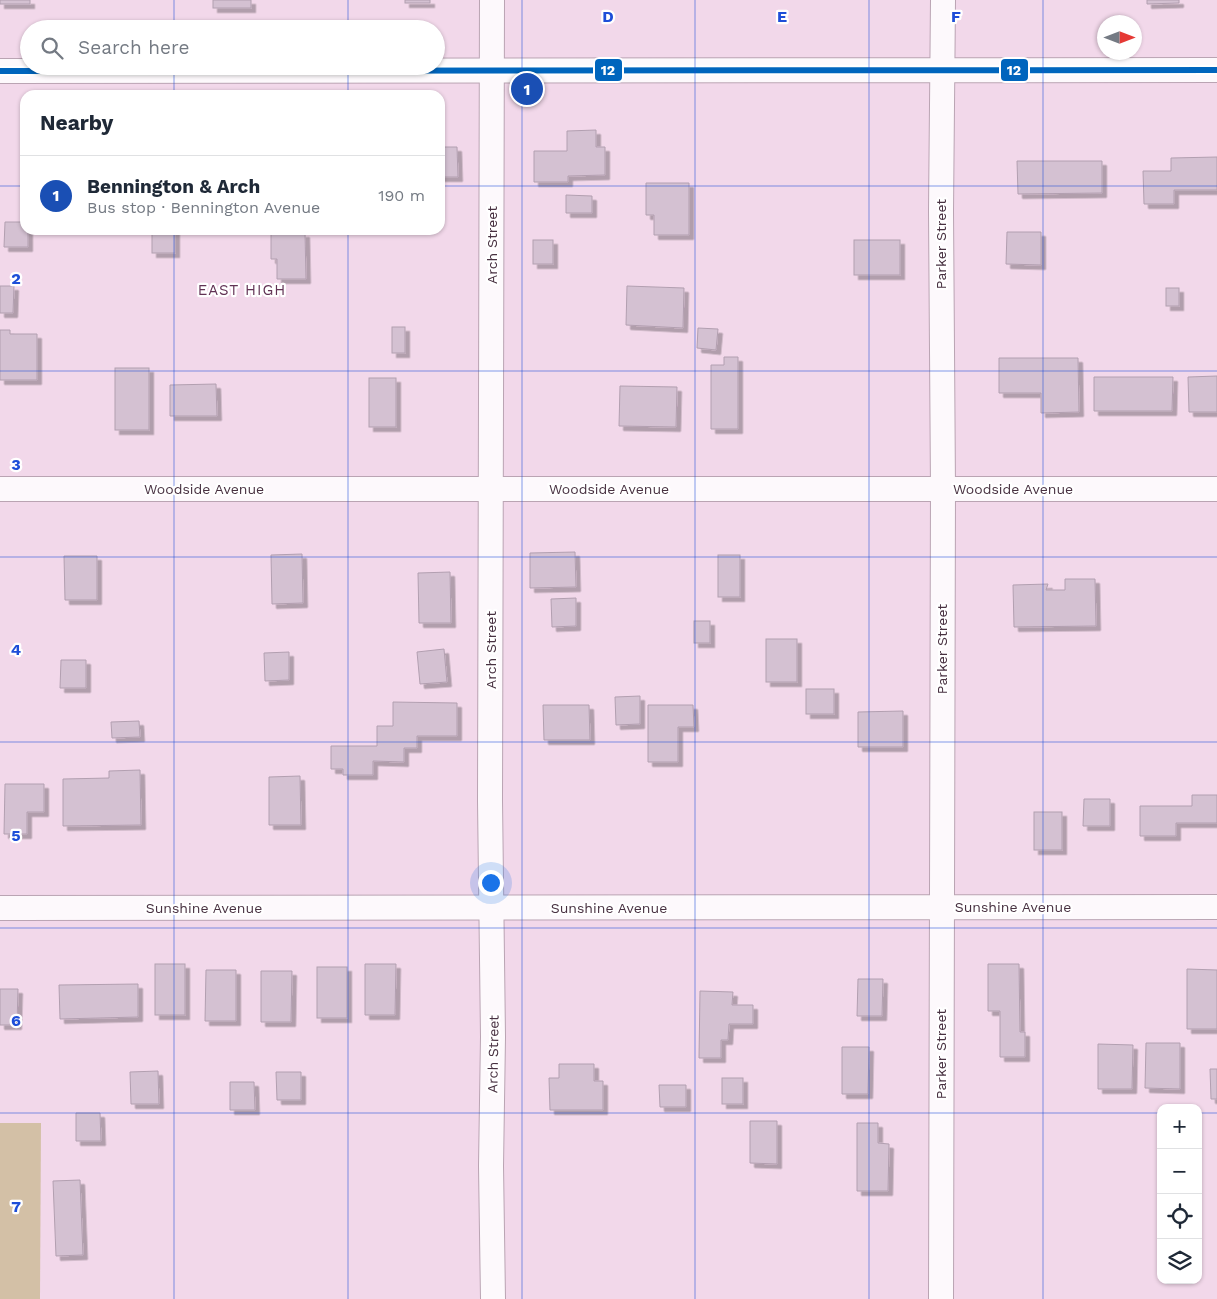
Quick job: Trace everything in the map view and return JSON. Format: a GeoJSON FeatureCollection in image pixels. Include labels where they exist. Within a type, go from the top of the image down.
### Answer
{"type":"FeatureCollection","features":[{"type":"Feature","properties":{"kind":"street","name":"Arch Street"},"geometry":{"type":"LineString","coordinates":[[492,0],[490,801],[494,1037],[491,1166],[493,1299]]}},
{"type":"Feature","properties":{"kind":"street","name":"Parker Street"},"geometry":{"type":"LineString","coordinates":[[941,1299],[943,489],[941,210],[943,0]]}},
{"type":"Feature","properties":{"kind":"street"},"geometry":{"type":"LineString","coordinates":[[445,71],[1217,70]]}},
{"type":"Feature","properties":{"kind":"street"},"geometry":{"type":"LineString","coordinates":[[0,71],[20,71]]}},
{"type":"Feature","properties":{"kind":"street","name":"Woodside Avenue"},"geometry":{"type":"LineString","coordinates":[[0,489],[1217,489]]}},
{"type":"Feature","properties":{"kind":"street","name":"Sunshine Avenue"},"geometry":{"type":"LineString","coordinates":[[0,908],[1217,907]]}},
{"type":"Feature","properties":{"kind":"shaded area"},"geometry":{"type":"Polygon","coordinates":[[[0,1123],[41,1123],[40,1299],[0,1299],[0,1123]]]}},
{"type":"Feature","properties":{"kind":"building"},"geometry":{"type":"Polygon","coordinates":[[[0,0],[30,0],[30,4],[0,4],[0,0]]]}},
{"type":"Feature","properties":{"kind":"building"},"geometry":{"type":"Polygon","coordinates":[[[213,0],[251,0],[251,8],[213,8],[213,0]]]}},
{"type":"Feature","properties":{"kind":"building"},"geometry":{"type":"Polygon","coordinates":[[[405,0],[430,0],[430,3],[405,3],[405,0]]]}},
{"type":"Feature","properties":{"kind":"building"},"geometry":{"type":"Polygon","coordinates":[[[1147,0],[1179,0],[1179,3],[1147,4],[1147,0]]]}},
{"type":"Feature","properties":{"kind":"building"},"geometry":{"type":"Polygon","coordinates":[[[596,130],[596,147],[605,147],[605,175],[568,176],[568,182],[534,182],[534,151],[567,151],[567,131],[596,130]]]}},
{"type":"Feature","properties":{"kind":"building"},"geometry":{"type":"Polygon","coordinates":[[[445,147],[457,147],[458,177],[445,177],[445,147]]]}},
{"type":"Feature","properties":{"kind":"building"},"geometry":{"type":"Polygon","coordinates":[[[1217,157],[1217,190],[1174,190],[1174,204],[1144,204],[1143,171],[1171,171],[1171,158],[1217,157]]]}},
{"type":"Feature","properties":{"kind":"building"},"geometry":{"type":"Polygon","coordinates":[[[1017,161],[1102,161],[1102,193],[1018,194],[1017,161]]]}},
{"type":"Feature","properties":{"kind":"building"},"geometry":{"type":"Polygon","coordinates":[[[646,183],[689,183],[689,235],[654,235],[654,215],[646,215],[646,183]]]}},
{"type":"Feature","properties":{"kind":"building"},"geometry":{"type":"Polygon","coordinates":[[[566,195],[592,196],[592,213],[566,213],[566,195]]]}},
{"type":"Feature","properties":{"kind":"building"},"geometry":{"type":"Polygon","coordinates":[[[5,222],[20,222],[20,235],[28,235],[28,247],[4,247],[5,222]]]}},
{"type":"Feature","properties":{"kind":"building"},"geometry":{"type":"Polygon","coordinates":[[[1007,232],[1041,232],[1041,265],[1006,264],[1007,232]]]}},
{"type":"Feature","properties":{"kind":"building"},"geometry":{"type":"Polygon","coordinates":[[[152,235],[175,235],[175,253],[152,253],[152,235]]]}},
{"type":"Feature","properties":{"kind":"building"},"geometry":{"type":"Polygon","coordinates":[[[271,235],[305,235],[306,279],[277,279],[277,259],[271,259],[271,235]]]}},
{"type":"Feature","properties":{"kind":"building"},"geometry":{"type":"Polygon","coordinates":[[[533,240],[553,240],[553,264],[533,264],[533,240]]]}},
{"type":"Feature","properties":{"kind":"building"},"geometry":{"type":"Polygon","coordinates":[[[854,240],[900,240],[900,275],[854,275],[854,240]]]}},
{"type":"Feature","properties":{"kind":"building"},"geometry":{"type":"Polygon","coordinates":[[[0,286],[14,286],[13,313],[0,313],[0,286]]]}},
{"type":"Feature","properties":{"kind":"building"},"geometry":{"type":"Polygon","coordinates":[[[627,286],[684,288],[683,328],[626,325],[627,286]]]}},
{"type":"Feature","properties":{"kind":"building"},"geometry":{"type":"Polygon","coordinates":[[[1166,288],[1179,288],[1179,306],[1166,306],[1166,288]]]}},
{"type":"Feature","properties":{"kind":"building"},"geometry":{"type":"Polygon","coordinates":[[[392,327],[405,327],[405,353],[392,353],[392,327]]]}},
{"type":"Feature","properties":{"kind":"building"},"geometry":{"type":"Polygon","coordinates":[[[698,328],[718,329],[716,350],[697,348],[698,328]]]}},
{"type":"Feature","properties":{"kind":"building"},"geometry":{"type":"Polygon","coordinates":[[[0,330],[10,330],[10,334],[37,334],[37,380],[0,380],[0,330]]]}},
{"type":"Feature","properties":{"kind":"building"},"geometry":{"type":"Polygon","coordinates":[[[724,357],[738,357],[738,429],[711,429],[711,365],[724,365],[724,357]]]}},
{"type":"Feature","properties":{"kind":"building"},"geometry":{"type":"Polygon","coordinates":[[[999,358],[1078,358],[1079,412],[1041,413],[1041,393],[999,393],[999,358]]]}},
{"type":"Feature","properties":{"kind":"building"},"geometry":{"type":"Polygon","coordinates":[[[115,368],[149,368],[149,430],[115,430],[115,368]]]}},
{"type":"Feature","properties":{"kind":"building"},"geometry":{"type":"Polygon","coordinates":[[[1217,376],[1217,412],[1189,412],[1188,377],[1217,376]]]}},
{"type":"Feature","properties":{"kind":"building"},"geometry":{"type":"Polygon","coordinates":[[[1094,377],[1173,377],[1172,411],[1094,411],[1094,377]]]}},
{"type":"Feature","properties":{"kind":"building"},"geometry":{"type":"Polygon","coordinates":[[[369,378],[396,378],[396,427],[369,427],[369,378]]]}},
{"type":"Feature","properties":{"kind":"building"},"geometry":{"type":"Polygon","coordinates":[[[216,384],[217,416],[170,416],[170,385],[216,384]]]}},
{"type":"Feature","properties":{"kind":"building"},"geometry":{"type":"Polygon","coordinates":[[[620,386],[677,387],[676,427],[619,426],[620,386]]]}},
{"type":"Feature","properties":{"kind":"building"},"geometry":{"type":"Polygon","coordinates":[[[575,552],[576,587],[530,588],[530,553],[575,552]]]}},
{"type":"Feature","properties":{"kind":"building"},"geometry":{"type":"Polygon","coordinates":[[[302,554],[303,603],[272,604],[271,555],[302,554]]]}},
{"type":"Feature","properties":{"kind":"building"},"geometry":{"type":"Polygon","coordinates":[[[718,555],[740,555],[740,597],[718,597],[718,555]]]}},
{"type":"Feature","properties":{"kind":"building"},"geometry":{"type":"Polygon","coordinates":[[[64,556],[97,556],[97,600],[65,600],[64,556]]]}},
{"type":"Feature","properties":{"kind":"building"},"geometry":{"type":"Polygon","coordinates":[[[450,572],[451,623],[419,623],[418,573],[450,572]]]}},
{"type":"Feature","properties":{"kind":"building"},"geometry":{"type":"Polygon","coordinates":[[[1065,579],[1095,579],[1096,626],[1014,627],[1013,585],[1048,584],[1046,590],[1065,590],[1065,579]]]}},
{"type":"Feature","properties":{"kind":"building"},"geometry":{"type":"Polygon","coordinates":[[[576,598],[576,626],[552,627],[551,599],[576,598]]]}},
{"type":"Feature","properties":{"kind":"building"},"geometry":{"type":"Polygon","coordinates":[[[694,621],[710,621],[710,643],[694,643],[694,621]]]}},
{"type":"Feature","properties":{"kind":"building"},"geometry":{"type":"Polygon","coordinates":[[[766,639],[797,639],[797,682],[766,682],[766,639]]]}},
{"type":"Feature","properties":{"kind":"building"},"geometry":{"type":"Polygon","coordinates":[[[444,649],[447,682],[420,684],[417,652],[444,649]]]}},
{"type":"Feature","properties":{"kind":"building"},"geometry":{"type":"Polygon","coordinates":[[[289,652],[289,680],[265,681],[264,653],[289,652]]]}},
{"type":"Feature","properties":{"kind":"building"},"geometry":{"type":"Polygon","coordinates":[[[61,660],[86,660],[86,688],[60,688],[61,660]]]}},
{"type":"Feature","properties":{"kind":"building"},"geometry":{"type":"Polygon","coordinates":[[[806,689],[834,689],[834,714],[806,714],[806,689]]]}},
{"type":"Feature","properties":{"kind":"building"},"geometry":{"type":"Polygon","coordinates":[[[640,696],[640,724],[616,725],[615,697],[640,696]]]}},
{"type":"Feature","properties":{"kind":"building"},"geometry":{"type":"Polygon","coordinates":[[[393,702],[457,703],[457,736],[417,736],[417,748],[404,748],[404,762],[373,761],[373,775],[343,775],[343,769],[331,769],[331,746],[377,746],[377,726],[393,726],[393,702]]]}},
{"type":"Feature","properties":{"kind":"building"},"geometry":{"type":"Polygon","coordinates":[[[543,705],[589,705],[590,740],[544,740],[543,705]]]}},
{"type":"Feature","properties":{"kind":"building"},"geometry":{"type":"Polygon","coordinates":[[[648,705],[693,705],[694,727],[678,727],[678,762],[648,762],[648,705]]]}},
{"type":"Feature","properties":{"kind":"building"},"geometry":{"type":"Polygon","coordinates":[[[903,711],[903,747],[858,747],[858,712],[903,711]]]}},
{"type":"Feature","properties":{"kind":"building"},"geometry":{"type":"Polygon","coordinates":[[[139,721],[140,737],[112,738],[111,722],[139,721]]]}},
{"type":"Feature","properties":{"kind":"building"},"geometry":{"type":"Polygon","coordinates":[[[140,770],[141,825],[63,826],[63,779],[109,778],[109,771],[140,770]]]}},
{"type":"Feature","properties":{"kind":"building"},"geometry":{"type":"Polygon","coordinates":[[[300,776],[301,825],[269,825],[269,777],[300,776]]]}},
{"type":"Feature","properties":{"kind":"building"},"geometry":{"type":"Polygon","coordinates":[[[5,784],[44,784],[44,812],[27,812],[27,834],[4,834],[5,784]]]}},
{"type":"Feature","properties":{"kind":"building"},"geometry":{"type":"Polygon","coordinates":[[[1192,795],[1217,795],[1217,823],[1176,823],[1176,836],[1140,836],[1140,806],[1192,806],[1192,795]]]}},
{"type":"Feature","properties":{"kind":"building"},"geometry":{"type":"Polygon","coordinates":[[[1084,799],[1110,799],[1110,826],[1083,826],[1084,799]]]}},
{"type":"Feature","properties":{"kind":"building"},"geometry":{"type":"Polygon","coordinates":[[[1034,812],[1062,812],[1062,850],[1034,850],[1034,812]]]}},
{"type":"Feature","properties":{"kind":"building"},"geometry":{"type":"Polygon","coordinates":[[[155,964],[185,964],[185,1015],[155,1015],[155,964]]]}},
{"type":"Feature","properties":{"kind":"building"},"geometry":{"type":"Polygon","coordinates":[[[365,964],[396,964],[395,1015],[365,1015],[365,964]]]}},
{"type":"Feature","properties":{"kind":"building"},"geometry":{"type":"Polygon","coordinates":[[[988,964],[1019,964],[1020,1032],[1025,1032],[1025,1057],[1000,1057],[1000,1011],[988,1011],[988,964]]]}},
{"type":"Feature","properties":{"kind":"building"},"geometry":{"type":"Polygon","coordinates":[[[317,967],[347,967],[347,1018],[317,1018],[317,967]]]}},
{"type":"Feature","properties":{"kind":"building"},"geometry":{"type":"Polygon","coordinates":[[[1187,969],[1217,970],[1217,1029],[1187,1029],[1187,969]]]}},
{"type":"Feature","properties":{"kind":"building"},"geometry":{"type":"Polygon","coordinates":[[[206,970],[236,970],[236,1021],[205,1021],[206,970]]]}},
{"type":"Feature","properties":{"kind":"building"},"geometry":{"type":"Polygon","coordinates":[[[261,971],[292,971],[291,1022],[261,1022],[261,971]]]}},
{"type":"Feature","properties":{"kind":"building"},"geometry":{"type":"Polygon","coordinates":[[[858,979],[883,979],[882,1016],[857,1016],[858,979]]]}},
{"type":"Feature","properties":{"kind":"building"},"geometry":{"type":"Polygon","coordinates":[[[138,984],[138,1017],[60,1019],[59,985],[138,984]]]}},
{"type":"Feature","properties":{"kind":"building"},"geometry":{"type":"Polygon","coordinates":[[[0,989],[18,989],[17,1025],[0,1025],[0,989]]]}},
{"type":"Feature","properties":{"kind":"building"},"geometry":{"type":"Polygon","coordinates":[[[700,991],[733,992],[732,1005],[753,1005],[753,1024],[729,1024],[728,1040],[721,1040],[721,1058],[699,1058],[700,991]]]}},
{"type":"Feature","properties":{"kind":"building"},"geometry":{"type":"Polygon","coordinates":[[[1146,1043],[1180,1043],[1180,1089],[1145,1088],[1146,1043]]]}},
{"type":"Feature","properties":{"kind":"building"},"geometry":{"type":"Polygon","coordinates":[[[1098,1044],[1133,1045],[1132,1089],[1098,1089],[1098,1044]]]}},
{"type":"Feature","properties":{"kind":"building"},"geometry":{"type":"Polygon","coordinates":[[[842,1047],[869,1047],[868,1094],[842,1094],[842,1047]]]}},
{"type":"Feature","properties":{"kind":"building"},"geometry":{"type":"Polygon","coordinates":[[[559,1064],[594,1064],[594,1081],[603,1081],[603,1110],[550,1110],[549,1078],[559,1078],[559,1064]]]}},
{"type":"Feature","properties":{"kind":"building"},"geometry":{"type":"Polygon","coordinates":[[[1210,1069],[1217,1069],[1217,1099],[1211,1099],[1210,1069]]]}},
{"type":"Feature","properties":{"kind":"building"},"geometry":{"type":"Polygon","coordinates":[[[158,1071],[159,1104],[131,1104],[130,1072],[158,1071]]]}},
{"type":"Feature","properties":{"kind":"building"},"geometry":{"type":"Polygon","coordinates":[[[276,1072],[301,1072],[301,1100],[277,1100],[276,1072]]]}},
{"type":"Feature","properties":{"kind":"building"},"geometry":{"type":"Polygon","coordinates":[[[722,1078],[743,1078],[743,1104],[722,1104],[722,1078]]]}},
{"type":"Feature","properties":{"kind":"building"},"geometry":{"type":"Polygon","coordinates":[[[230,1082],[254,1082],[255,1110],[230,1110],[230,1082]]]}},
{"type":"Feature","properties":{"kind":"building"},"geometry":{"type":"Polygon","coordinates":[[[659,1085],[686,1085],[686,1107],[660,1107],[659,1085]]]}},
{"type":"Feature","properties":{"kind":"building"},"geometry":{"type":"Polygon","coordinates":[[[76,1113],[100,1113],[101,1141],[76,1141],[76,1113]]]}},
{"type":"Feature","properties":{"kind":"building"},"geometry":{"type":"Polygon","coordinates":[[[750,1121],[777,1121],[777,1164],[750,1163],[750,1121]]]}},
{"type":"Feature","properties":{"kind":"building"},"geometry":{"type":"Polygon","coordinates":[[[857,1123],[878,1123],[878,1143],[889,1144],[888,1191],[857,1191],[857,1123]]]}},
{"type":"Feature","properties":{"kind":"building"},"geometry":{"type":"Polygon","coordinates":[[[80,1180],[83,1255],[56,1256],[53,1181],[80,1180]]]}},
{"type":"Feature","properties":{"kind":"transit line","name":"12"},"geometry":{"type":"LineString","coordinates":[[445,71],[1217,70]]}},
{"type":"Feature","properties":{"kind":"transit line","name":"12"},"geometry":{"type":"LineString","coordinates":[[0,71],[20,71]]}},
{"type":"Feature","properties":{"kind":"place","name":"Bennington & Arch"},"geometry":{"type":"Point","coordinates":[527,89]}},
{"type":"Feature","properties":{"kind":"district","name":"EAST HIGH"},"geometry":{"type":"Point","coordinates":[242,290]}}]}
